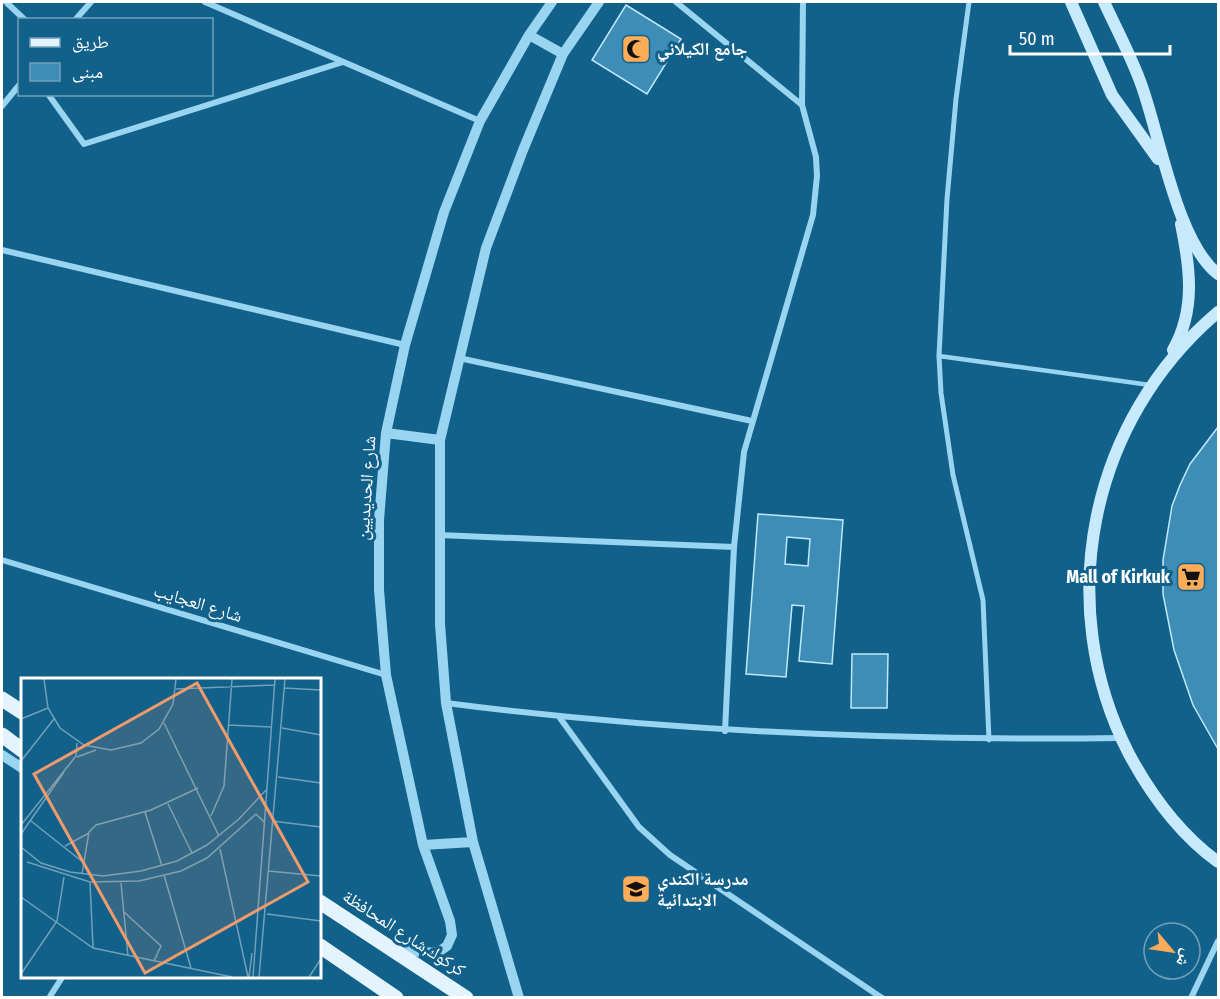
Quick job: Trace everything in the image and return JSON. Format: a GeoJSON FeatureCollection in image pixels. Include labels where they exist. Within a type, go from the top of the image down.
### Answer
{"type":"FeatureCollection","features":[{"type":"Feature","properties":{"kind":"main road"},"geometry":{"type":"LineString","coordinates":[[1071,2],[1112,95],[1154,152],[1169,179]]}},
{"type":"Feature","properties":{"kind":"main road"},"geometry":{"type":"LineString","coordinates":[[1104,2],[1140,80],[1177,202],[1202,256],[1218,274]]}},
{"type":"Feature","properties":{"kind":"main road"},"geometry":{"type":"LineString","coordinates":[[1160,374],[1177,344],[1191,295],[1189,258],[1177,202]]}},
{"type":"Feature","properties":{"kind":"main road"},"geometry":{"type":"LineString","coordinates":[[1218,312],[1186,342],[1160,374],[1130,421],[1113,458],[1100,497],[1092,537],[1088,578],[1089,620],[1096,660],[1106,700],[1121,738],[1150,789],[1168,812],[1218,862]]}},
{"type":"Feature","properties":{"kind":"main road"},"geometry":{"type":"LineString","coordinates":[[2,699],[21,710]]}},
{"type":"Feature","properties":{"kind":"main road"},"geometry":{"type":"LineString","coordinates":[[2,735],[21,749]]}},
{"type":"Feature","properties":{"kind":"main road","name":"كركوك,شارع المحافظة"},"geometry":{"type":"LineString","coordinates":[[321,903],[466,998]]}},
{"type":"Feature","properties":{"kind":"main road"},"geometry":{"type":"LineString","coordinates":[[321,947],[380,992],[396,998]]}},
{"type":"Feature","properties":{"kind":"street"},"geometry":{"type":"LineString","coordinates":[[6,2],[23,18]]}},
{"type":"Feature","properties":{"kind":"street"},"geometry":{"type":"LineString","coordinates":[[77,18],[91,2]]}},
{"type":"Feature","properties":{"kind":"street"},"geometry":{"type":"LineString","coordinates":[[205,2],[480,121]]}},
{"type":"Feature","properties":{"kind":"street","name":"شارع الحديديين"},"geometry":{"type":"LineString","coordinates":[[395,950],[437,953],[447,946],[453,935],[423,845],[386,675],[379,590],[379,520],[386,434],[405,345],[444,212],[480,121],[528,35],[552,2]]}},
{"type":"Feature","properties":{"kind":"street"},"geometry":{"type":"LineString","coordinates":[[519,998],[473,842],[446,703],[440,624],[440,440],[486,249],[563,54],[599,2]]}},
{"type":"Feature","properties":{"kind":"street"},"geometry":{"type":"LineString","coordinates":[[676,2],[802,105]]}},
{"type":"Feature","properties":{"kind":"street"},"geometry":{"type":"LineString","coordinates":[[725,731],[734,547],[744,452],[813,215],[817,176],[816,157],[802,105],[803,2]]}},
{"type":"Feature","properties":{"kind":"street"},"geometry":{"type":"LineString","coordinates":[[969,2],[956,99],[947,199],[939,356],[940,393],[953,475],[983,600],[989,740]]}},
{"type":"Feature","properties":{"kind":"street"},"geometry":{"type":"LineString","coordinates":[[528,35],[563,54]]}},
{"type":"Feature","properties":{"kind":"street"},"geometry":{"type":"LineString","coordinates":[[49,96],[84,144],[344,62]]}},
{"type":"Feature","properties":{"kind":"street"},"geometry":{"type":"LineString","coordinates":[[2,106],[18,86]]}},
{"type":"Feature","properties":{"kind":"street"},"geometry":{"type":"LineString","coordinates":[[2,250],[405,345]]}},
{"type":"Feature","properties":{"kind":"street"},"geometry":{"type":"LineString","coordinates":[[458,358],[752,421]]}},
{"type":"Feature","properties":{"kind":"street"},"geometry":{"type":"LineString","coordinates":[[386,434],[440,440]]}},
{"type":"Feature","properties":{"kind":"street"},"geometry":{"type":"LineString","coordinates":[[439,535],[734,547]]}},
{"type":"Feature","properties":{"kind":"street","name":"شارع العجايب"},"geometry":{"type":"LineString","coordinates":[[2,560],[386,675]]}},
{"type":"Feature","properties":{"kind":"street"},"geometry":{"type":"LineString","coordinates":[[2,692],[21,710]]}},
{"type":"Feature","properties":{"kind":"street"},"geometry":{"type":"LineString","coordinates":[[446,703],[560,718],[725,731],[989,740],[1121,738]]}},
{"type":"Feature","properties":{"kind":"street"},"geometry":{"type":"LineString","coordinates":[[560,718],[639,827],[670,855],[882,998]]}},
{"type":"Feature","properties":{"kind":"street"},"geometry":{"type":"LineString","coordinates":[[2,755],[21,767]]}},
{"type":"Feature","properties":{"kind":"street"},"geometry":{"type":"LineString","coordinates":[[423,845],[473,842]]}},
{"type":"Feature","properties":{"kind":"street"},"geometry":{"type":"LineString","coordinates":[[1191,998],[1218,941]]}},
{"type":"Feature","properties":{"kind":"street"},"geometry":{"type":"LineString","coordinates":[[49,998],[62,978]]}},
{"type":"Feature","properties":{"kind":"lane"},"geometry":{"type":"LineString","coordinates":[[939,356],[1151,386]]}},
{"type":"Feature","properties":{"kind":"building","name":"جامع الكيلاني"},"geometry":{"type":"Polygon","coordinates":[[[626,5],[681,39],[647,94],[592,60],[626,5]]]}},
{"type":"Feature","properties":{"kind":"building","name":"Mall of Kirkuk"},"geometry":{"type":"Polygon","coordinates":[[[1218,427],[1218,749],[1193,705],[1174,650],[1163,594],[1163,560],[1172,506],[1180,485],[1190,464],[1218,427]]]}},
{"type":"Feature","properties":{"kind":"building"},"geometry":{"type":"Polygon","coordinates":[[[758,514],[843,520],[832,664],[799,661],[804,606],[792,605],[786,677],[746,674],[758,514]],[[787,537],[785,564],[808,566],[810,539],[787,537]]]}},
{"type":"Feature","properties":{"kind":"building"},"geometry":{"type":"Polygon","coordinates":[[[852,654],[888,654],[887,708],[851,708],[852,654]]]}},
{"type":"Feature","properties":{"kind":"place","name":"جامع الكيلاني"},"geometry":{"type":"Point","coordinates":[636,49]}},
{"type":"Feature","properties":{"kind":"place","name":"Mall of Kirkuk"},"geometry":{"type":"Point","coordinates":[1191,577]}},
{"type":"Feature","properties":{"kind":"place","name":"مدرسة الكندي الابتدائية"},"geometry":{"type":"Point","coordinates":[636,889]}}]}
